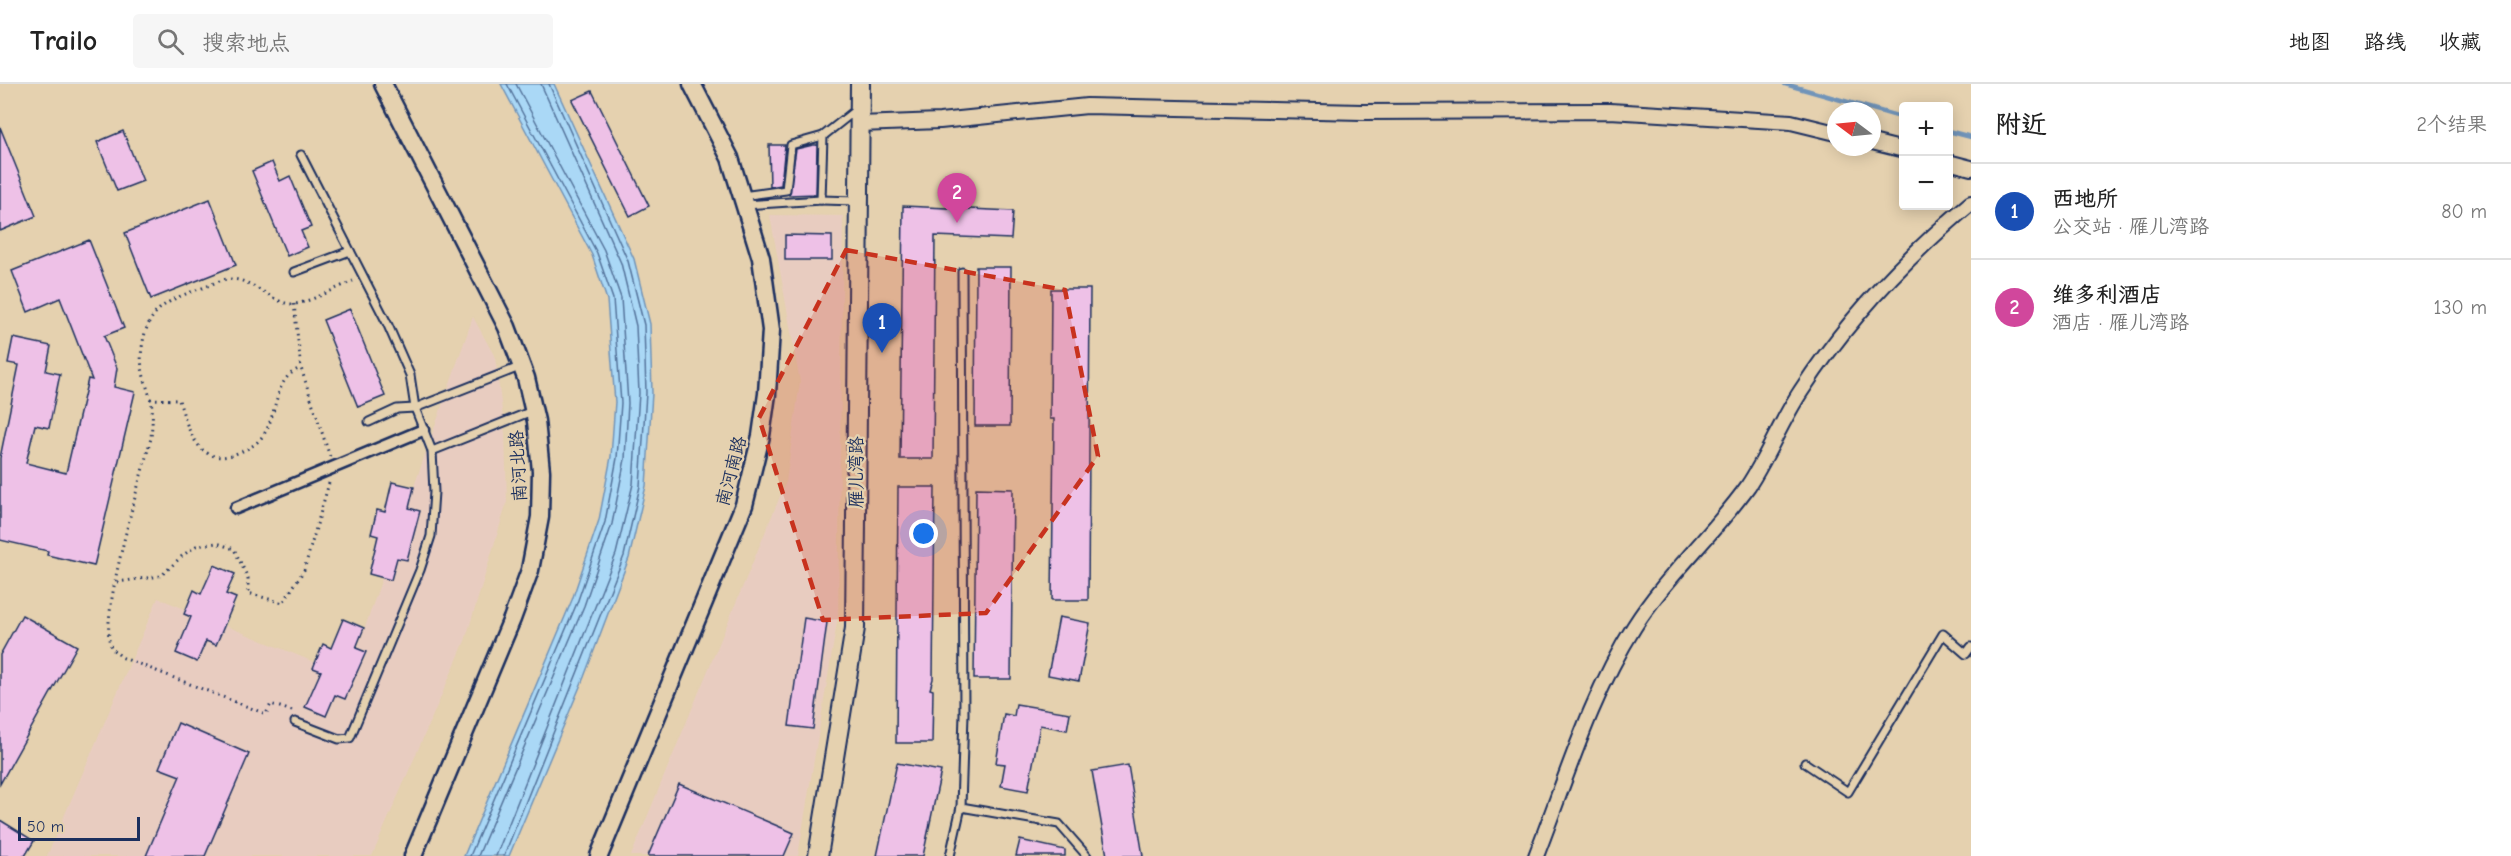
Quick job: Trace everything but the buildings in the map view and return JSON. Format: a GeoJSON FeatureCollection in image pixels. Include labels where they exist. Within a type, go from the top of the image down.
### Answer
{"type":"FeatureCollection","features":[{"type":"Feature","properties":{"kind":"main road","name":"雁儿湾路"},"geometry":{"type":"LineString","coordinates":[[818,856],[855,628],[860,84]]}},
{"type":"Feature","properties":{"kind":"street","name":"南河北路"},"geometry":{"type":"LineString","coordinates":[[383,84],[507,327],[522,366],[534,410],[541,471],[540,517],[530,570],[512,619],[413,856]]}},
{"type":"Feature","properties":{"kind":"street","name":"南河南路"},"geometry":{"type":"LineString","coordinates":[[599,856],[744,505],[761,436],[767,394],[771,330],[761,258],[729,158],[692,84]]}},
{"type":"Feature","properties":{"kind":"street"},"geometry":{"type":"LineString","coordinates":[[859,116],[940,121],[1086,106],[1362,112],[1610,111],[1791,122],[1827,131]]}},
{"type":"Feature","properties":{"kind":"street"},"geometry":{"type":"LineString","coordinates":[[1881,144],[1899,149]]}},
{"type":"Feature","properties":{"kind":"street"},"geometry":{"type":"LineString","coordinates":[[1953,163],[1971,168]]}},
{"type":"Feature","properties":{"kind":"street"},"geometry":{"type":"LineString","coordinates":[[1536,856],[1597,699],[1614,660],[1635,625],[1748,486],[1799,393],[1835,344],[1903,264],[1971,203]]}},
{"type":"Feature","properties":{"kind":"street"},"geometry":{"type":"LineString","coordinates":[[236,508],[423,430]]}},
{"type":"Feature","properties":{"kind":"lane"},"geometry":{"type":"LineString","coordinates":[[743,200],[786,190],[791,145],[823,136],[859,116]]}},
{"type":"Feature","properties":{"kind":"lane"},"geometry":{"type":"LineString","coordinates":[[821,200],[823,136]]}},
{"type":"Feature","properties":{"kind":"lane"},"geometry":{"type":"LineString","coordinates":[[295,722],[339,739],[350,738],[420,570],[431,536],[434,492],[432,451],[415,408],[410,375],[301,155]]}},
{"type":"Feature","properties":{"kind":"lane"},"geometry":{"type":"LineString","coordinates":[[743,200],[859,201]]}},
{"type":"Feature","properties":{"kind":"lane"},"geometry":{"type":"LineString","coordinates":[[294,272],[350,250]]}},
{"type":"Feature","properties":{"kind":"lane"},"geometry":{"type":"LineString","coordinates":[[950,856],[961,807],[964,714],[962,272]]}},
{"type":"Feature","properties":{"kind":"lane"},"geometry":{"type":"LineString","coordinates":[[369,422],[397,409],[415,408],[522,366]]}},
{"type":"Feature","properties":{"kind":"lane"},"geometry":{"type":"LineString","coordinates":[[432,451],[534,410]]}},
{"type":"Feature","properties":{"kind":"lane"},"geometry":{"type":"LineString","coordinates":[[1805,763],[1848,792],[1943,634],[1966,654],[1971,647]]}},
{"type":"Feature","properties":{"kind":"lane"},"geometry":{"type":"LineString","coordinates":[[961,807],[1059,824],[1087,856]]}},
{"type":"Feature","properties":{"kind":"path"},"geometry":{"type":"LineString","coordinates":[[266,714],[121,657],[111,647],[109,628],[113,593],[151,438],[153,418],[150,399],[142,377],[141,349],[145,333],[157,308],[174,297],[231,279],[263,289],[275,299],[294,304],[363,277]]}},
{"type":"Feature","properties":{"kind":"path"},"geometry":{"type":"LineString","coordinates":[[150,399],[179,400],[193,440],[203,451],[218,458],[226,458],[252,448],[263,436],[273,416],[280,387],[290,372],[300,368]]}},
{"type":"Feature","properties":{"kind":"highlighted area"},"geometry":{"type":"Polygon","coordinates":[[[846,250],[1065,290],[1098,456],[986,613],[823,620],[759,418],[846,250]]]}},
{"type":"Feature","properties":{"kind":"shaded area"},"geometry":{"type":"Polygon","coordinates":[[[770,215],[843,216],[838,616],[798,856],[631,856],[786,482],[800,382],[770,215]]]}},
{"type":"Feature","properties":{"kind":"shaded area"},"geometry":{"type":"Polygon","coordinates":[[[473,317],[495,357],[505,433],[507,502],[465,641],[372,856],[47,856],[158,598],[348,676],[473,317]]]}},
{"type":"Feature","properties":{"kind":"water"},"geometry":{"type":"Polygon","coordinates":[[[501,84],[554,84],[634,259],[650,324],[652,393],[646,486],[629,558],[584,677],[509,856],[464,856],[572,600],[599,520],[611,457],[615,402],[607,300],[592,255],[501,84]]]}},
{"type":"Feature","properties":{"kind":"waterway"},"geometry":{"type":"LineString","coordinates":[[1785,84],[1899,117]]}},
{"type":"Feature","properties":{"kind":"waterway"},"geometry":{"type":"LineString","coordinates":[[1953,132],[1971,137]]}},
{"type":"Feature","properties":{"kind":"place","name":"维多利酒店"},"geometry":{"type":"Point","coordinates":[957,223]}},
{"type":"Feature","properties":{"kind":"place","name":"西地所"},"geometry":{"type":"Point","coordinates":[882,353]}}]}
